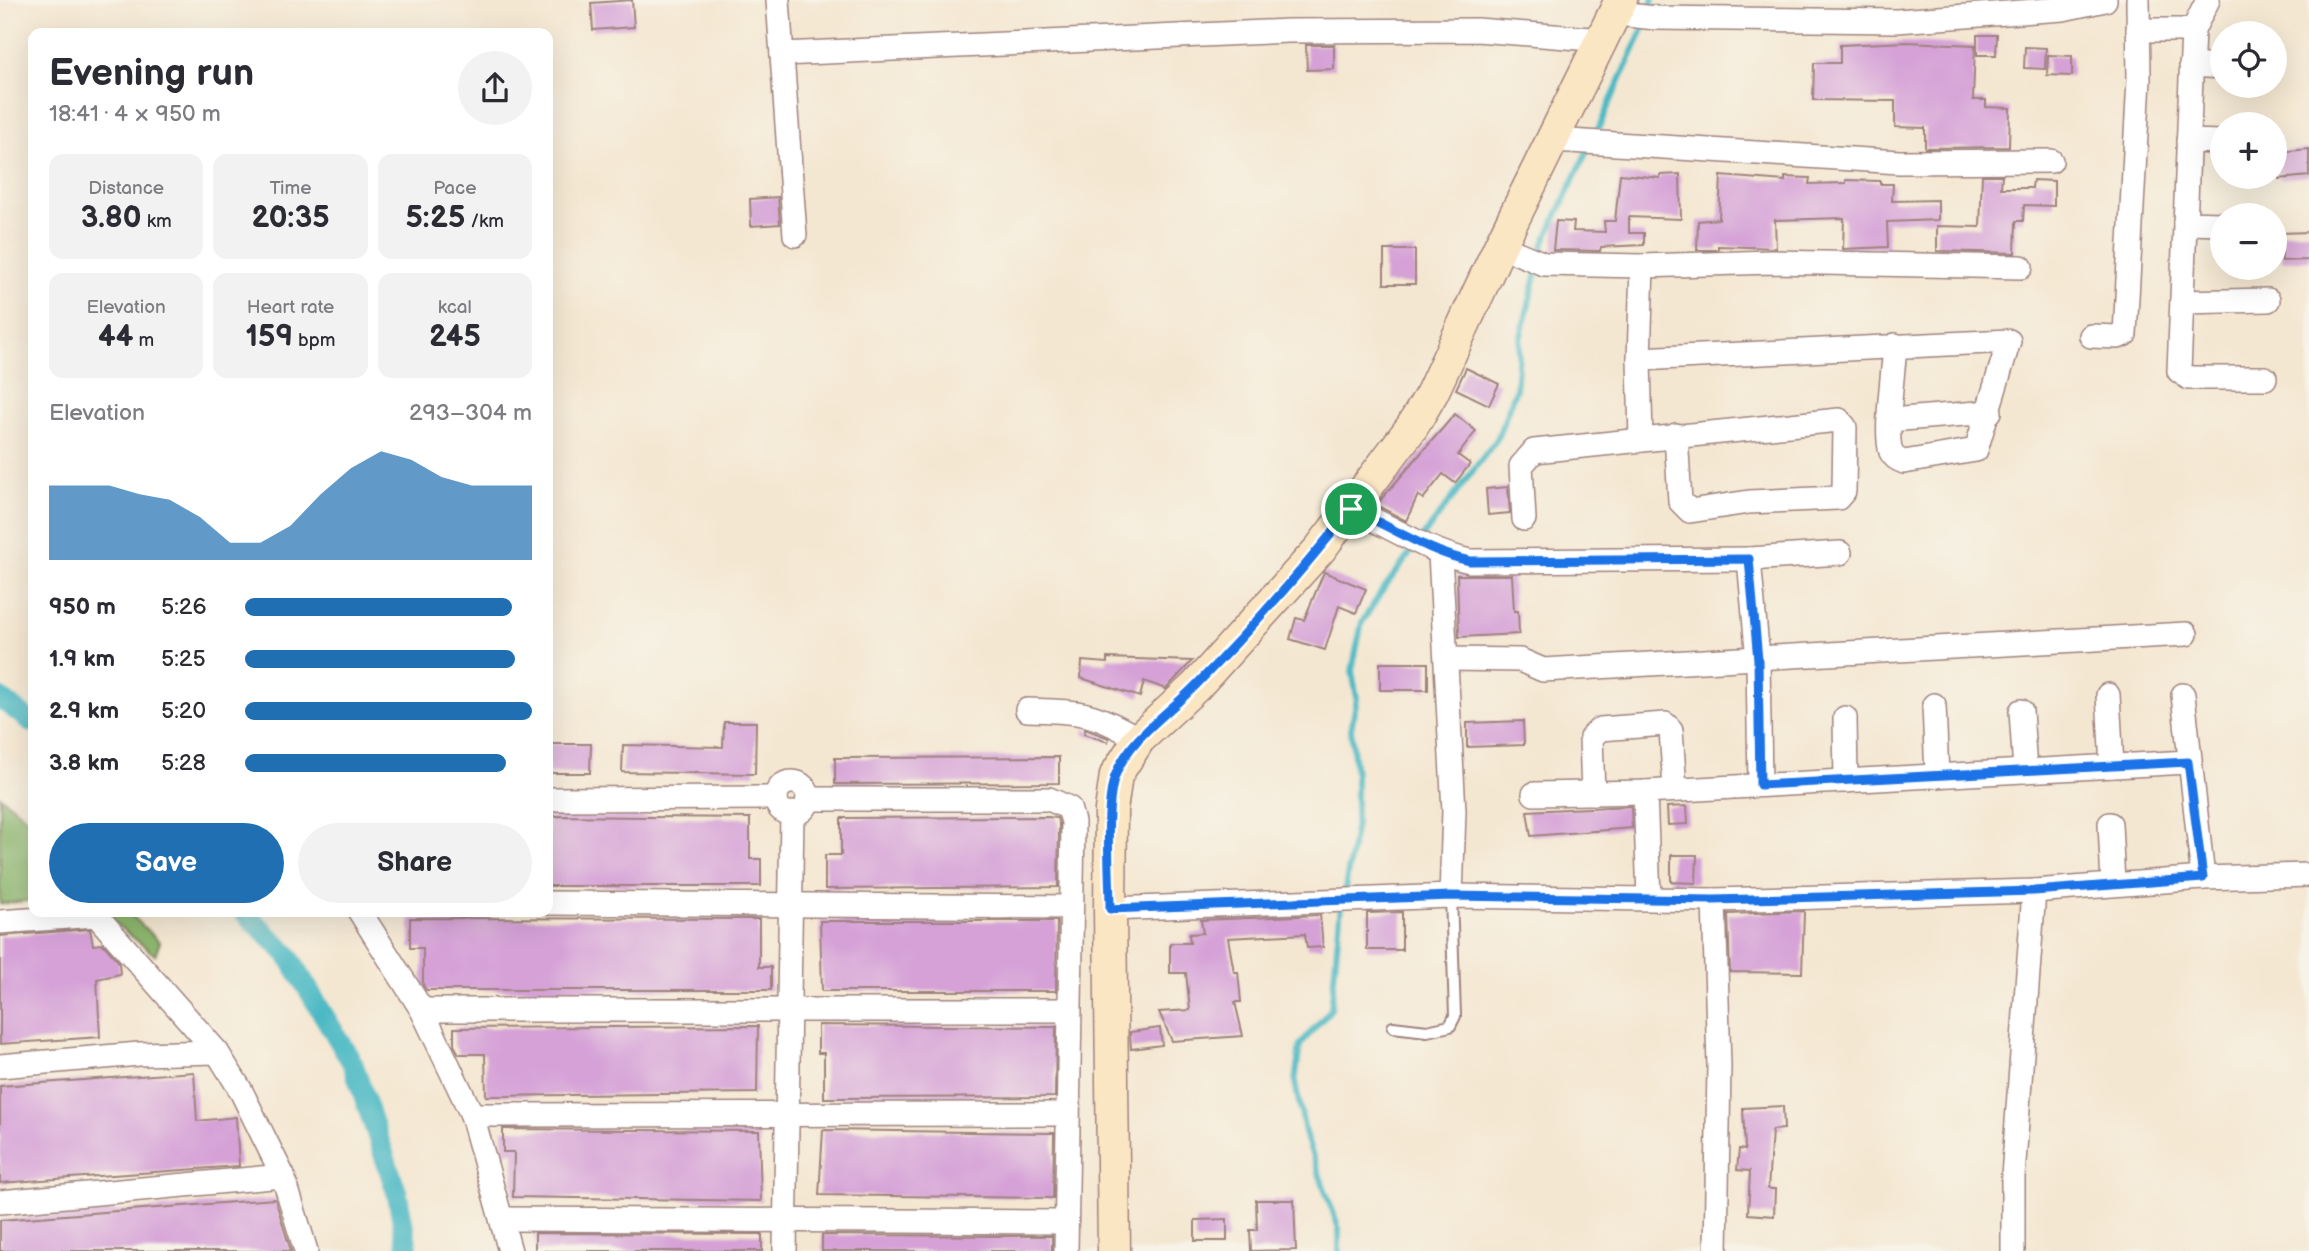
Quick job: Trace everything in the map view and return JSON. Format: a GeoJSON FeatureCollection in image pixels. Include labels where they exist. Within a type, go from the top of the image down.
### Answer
{"type":"FeatureCollection","features":[{"type":"Feature","properties":{"kind":"main road"},"geometry":{"type":"LineString","coordinates":[[1114,1251],[1114,1004],[1110,909],[1114,783],[1123,761],[1139,739],[1196,686],[1320,549],[1405,436],[1432,393],[1509,251],[1564,141],[1618,17]]}},
{"type":"Feature","properties":{"kind":"street"},"geometry":{"type":"LineString","coordinates":[[778,0],[795,235]]}},
{"type":"Feature","properties":{"kind":"street"},"geometry":{"type":"LineString","coordinates":[[782,54],[1325,30],[1477,30],[1618,17],[1656,18],[1814,9],[1897,21],[1941,9],[2063,9],[2105,0]]}},
{"type":"Feature","properties":{"kind":"street"},"geometry":{"type":"LineString","coordinates":[[2091,336],[2118,337],[2125,334],[2139,80],[2137,0]]}},
{"type":"Feature","properties":{"kind":"street"},"geometry":{"type":"LineString","coordinates":[[2207,0],[2193,30],[2179,371],[2189,378],[2265,378]]}},
{"type":"Feature","properties":{"kind":"street"},"geometry":{"type":"LineString","coordinates":[[2138,30],[2193,30]]}},
{"type":"Feature","properties":{"kind":"street"},"geometry":{"type":"LineString","coordinates":[[2191,65],[2210,66]]}},
{"type":"Feature","properties":{"kind":"street"},"geometry":{"type":"LineString","coordinates":[[1564,141],[1899,162],[2051,161]]}},
{"type":"Feature","properties":{"kind":"street"},"geometry":{"type":"LineString","coordinates":[[2188,141],[2210,142]]}},
{"type":"Feature","properties":{"kind":"street"},"geometry":{"type":"LineString","coordinates":[[2185,223],[2210,224]]}},
{"type":"Feature","properties":{"kind":"street"},"geometry":{"type":"LineString","coordinates":[[1509,251],[1544,264],[1642,266],[1772,262],[2021,267]]}},
{"type":"Feature","properties":{"kind":"street"},"geometry":{"type":"LineString","coordinates":[[1641,440],[1639,359],[1642,266]]}},
{"type":"Feature","properties":{"kind":"street"},"geometry":{"type":"LineString","coordinates":[[2182,302],[2268,300]]}},
{"type":"Feature","properties":{"kind":"street"},"geometry":{"type":"LineString","coordinates":[[1639,359],[1895,345],[2020,340],[1976,450],[1904,462],[1894,457],[1890,450],[1890,420],[1895,345]]}},
{"type":"Feature","properties":{"kind":"street"},"geometry":{"type":"LineString","coordinates":[[1890,420],[1990,412]]}},
{"type":"Feature","properties":{"kind":"street"},"geometry":{"type":"LineString","coordinates":[[1524,519],[1521,466],[1534,451],[1676,435],[1839,421],[1844,427],[1844,491],[1838,498],[1749,502],[1690,511],[1680,501],[1676,435]]}},
{"type":"Feature","properties":{"kind":"street"},"geometry":{"type":"LineString","coordinates":[[1351,509],[1432,548],[1470,561],[1749,559],[1840,553]]}},
{"type":"Feature","properties":{"kind":"street"},"geometry":{"type":"LineString","coordinates":[[1432,548],[1448,659],[1454,811],[1451,896]]}},
{"type":"Feature","properties":{"kind":"street"},"geometry":{"type":"LineString","coordinates":[[1749,559],[1758,660],[1760,785]]}},
{"type":"Feature","properties":{"kind":"street"},"geometry":{"type":"LineString","coordinates":[[1448,659],[1520,660],[1543,670],[2186,634]]}},
{"type":"Feature","properties":{"kind":"street"},"geometry":{"type":"LineString","coordinates":[[2108,695],[2112,766]]}},
{"type":"Feature","properties":{"kind":"street"},"geometry":{"type":"LineString","coordinates":[[2183,695],[2188,762],[2203,878]]}},
{"type":"Feature","properties":{"kind":"street"},"geometry":{"type":"LineString","coordinates":[[1934,705],[1937,776]]}},
{"type":"Feature","properties":{"kind":"street"},"geometry":{"type":"LineString","coordinates":[[1027,710],[1083,712],[1104,718],[1139,739]]}},
{"type":"Feature","properties":{"kind":"street"},"geometry":{"type":"LineString","coordinates":[[2021,711],[2025,771]]}},
{"type":"Feature","properties":{"kind":"street"},"geometry":{"type":"LineString","coordinates":[[1845,718],[1846,781]]}},
{"type":"Feature","properties":{"kind":"street"},"geometry":{"type":"LineString","coordinates":[[1593,793],[1593,733],[1600,729],[1665,724],[1671,730],[1675,790]]}},
{"type":"Feature","properties":{"kind":"street"},"geometry":{"type":"LineString","coordinates":[[1534,794],[1645,792],[2188,762]]}},
{"type":"Feature","properties":{"kind":"street"},"geometry":{"type":"LineString","coordinates":[[1645,792],[1649,898]]}},
{"type":"Feature","properties":{"kind":"street"},"geometry":{"type":"LineString","coordinates":[[553,799],[792,803],[1058,801],[1069,808],[1073,822],[1066,1251]]}},
{"type":"Feature","properties":{"kind":"street"},"geometry":{"type":"LineString","coordinates":[[785,1251],[785,1115],[792,803]]}},
{"type":"Feature","properties":{"kind":"street"},"geometry":{"type":"LineString","coordinates":[[2110,824],[2113,884]]}},
{"type":"Feature","properties":{"kind":"street"},"geometry":{"type":"LineString","coordinates":[[1110,909],[1451,896],[1714,900],[2034,891],[2203,878],[2309,874]]}},
{"type":"Feature","properties":{"kind":"street"},"geometry":{"type":"LineString","coordinates":[[2013,1251],[2014,1176],[2034,891]]}},
{"type":"Feature","properties":{"kind":"street"},"geometry":{"type":"LineString","coordinates":[[1714,900],[1719,1066],[1716,1251]]}},
{"type":"Feature","properties":{"kind":"street"},"geometry":{"type":"LineString","coordinates":[[553,903],[1070,907]]}},
{"type":"Feature","properties":{"kind":"street"},"geometry":{"type":"LineString","coordinates":[[0,922],[69,917]]}},
{"type":"Feature","properties":{"kind":"street"},"geometry":{"type":"LineString","coordinates":[[98,917],[217,1052],[240,1089],[283,1176],[306,1251]]}},
{"type":"Feature","properties":{"kind":"street"},"geometry":{"type":"LineString","coordinates":[[363,917],[422,1010],[472,1115],[510,1251]]}},
{"type":"Feature","properties":{"kind":"street"},"geometry":{"type":"LineString","coordinates":[[422,1010],[1069,1010]]}},
{"type":"Feature","properties":{"kind":"street"},"geometry":{"type":"LineString","coordinates":[[0,1066],[139,1054],[217,1052]]}},
{"type":"Feature","properties":{"kind":"street"},"geometry":{"type":"LineString","coordinates":[[472,1115],[1068,1114]]}},
{"type":"Feature","properties":{"kind":"street"},"geometry":{"type":"LineString","coordinates":[[0,1202],[283,1176]]}},
{"type":"Feature","properties":{"kind":"street"},"geometry":{"type":"LineString","coordinates":[[502,1219],[1066,1222]]}},
{"type":"Feature","properties":{"kind":"lane"},"geometry":{"type":"LineString","coordinates":[[1393,1027],[1427,1031],[1450,1026],[1455,1016],[1451,896]]}},
{"type":"Feature","properties":{"kind":"green space"},"geometry":{"type":"Polygon","coordinates":[[[0,796],[28,819],[28,901],[0,904],[0,796]]]}},
{"type":"Feature","properties":{"kind":"green space"},"geometry":{"type":"Polygon","coordinates":[[[107,917],[133,917],[160,942],[155,955],[107,917]]]}},
{"type":"Feature","properties":{"kind":"building"},"geometry":{"type":"Polygon","coordinates":[[[632,0],[634,27],[593,30],[591,3],[632,0]]]}},
{"type":"Feature","properties":{"kind":"building"},"geometry":{"type":"Polygon","coordinates":[[[1977,35],[1997,35],[1996,55],[1977,55],[1977,35]]]}},
{"type":"Feature","properties":{"kind":"building"},"geometry":{"type":"Polygon","coordinates":[[[1907,42],[1975,45],[1973,100],[1986,100],[1986,107],[2010,108],[2009,147],[1925,148],[1925,128],[1895,127],[1895,101],[1813,100],[1814,63],[1840,63],[1840,45],[1907,42]]]}},
{"type":"Feature","properties":{"kind":"building"},"geometry":{"type":"Polygon","coordinates":[[[1306,45],[1334,45],[1334,69],[1307,70],[1306,45]]]}},
{"type":"Feature","properties":{"kind":"building"},"geometry":{"type":"Polygon","coordinates":[[[2025,47],[2046,48],[2045,69],[2024,68],[2025,47]]]}},
{"type":"Feature","properties":{"kind":"building"},"geometry":{"type":"Polygon","coordinates":[[[2048,55],[2072,56],[2072,76],[2047,75],[2048,55]]]}},
{"type":"Feature","properties":{"kind":"building"},"geometry":{"type":"Polygon","coordinates":[[[2309,149],[2309,176],[2287,178],[2287,151],[2309,149]]]}},
{"type":"Feature","properties":{"kind":"building"},"geometry":{"type":"Polygon","coordinates":[[[1620,174],[1660,178],[1660,175],[1680,174],[1681,219],[1629,217],[1629,233],[1644,233],[1644,245],[1601,247],[1600,251],[1553,250],[1556,221],[1574,222],[1573,231],[1605,232],[1604,221],[1615,221],[1620,174]]]}},
{"type":"Feature","properties":{"kind":"building"},"geometry":{"type":"Polygon","coordinates":[[[1982,175],[2002,175],[2001,188],[2032,188],[2033,180],[2054,181],[2054,206],[2024,205],[2023,221],[2016,221],[2015,253],[1937,251],[1937,226],[1980,227],[1982,175]]]}},
{"type":"Feature","properties":{"kind":"building"},"geometry":{"type":"Polygon","coordinates":[[[1721,176],[1785,181],[1785,177],[1810,178],[1809,184],[1846,183],[1846,180],[1880,181],[1880,184],[1893,184],[1892,201],[1938,200],[1938,220],[1887,222],[1888,247],[1843,249],[1844,218],[1775,220],[1776,248],[1718,246],[1718,250],[1697,250],[1698,221],[1719,219],[1721,176]]]}},
{"type":"Feature","properties":{"kind":"building"},"geometry":{"type":"Polygon","coordinates":[[[778,197],[780,224],[751,226],[750,199],[778,197]]]}},
{"type":"Feature","properties":{"kind":"building"},"geometry":{"type":"Polygon","coordinates":[[[2309,232],[2309,260],[2287,261],[2287,233],[2309,232]]]}},
{"type":"Feature","properties":{"kind":"building"},"geometry":{"type":"Polygon","coordinates":[[[1384,250],[1415,250],[1415,284],[1384,284],[1384,250]]]}},
{"type":"Feature","properties":{"kind":"building"},"geometry":{"type":"Polygon","coordinates":[[[1466,368],[1499,384],[1489,405],[1456,389],[1466,368]]]}},
{"type":"Feature","properties":{"kind":"building"},"geometry":{"type":"Polygon","coordinates":[[[1455,414],[1476,431],[1458,455],[1470,464],[1455,483],[1443,474],[1423,499],[1418,495],[1406,521],[1376,505],[1455,414]]]}},
{"type":"Feature","properties":{"kind":"building"},"geometry":{"type":"Polygon","coordinates":[[[1508,487],[1510,513],[1488,515],[1486,489],[1508,487]]]}},
{"type":"Feature","properties":{"kind":"building"},"geometry":{"type":"Polygon","coordinates":[[[1324,572],[1366,589],[1356,613],[1339,606],[1325,650],[1290,639],[1296,618],[1304,620],[1324,572]]]}},
{"type":"Feature","properties":{"kind":"building"},"geometry":{"type":"Polygon","coordinates":[[[1457,575],[1512,575],[1514,611],[1518,611],[1519,634],[1459,637],[1457,575]]]}},
{"type":"Feature","properties":{"kind":"building"},"geometry":{"type":"Polygon","coordinates":[[[1107,658],[1192,661],[1166,689],[1144,681],[1140,697],[1081,678],[1082,661],[1107,663],[1107,658]]]}},
{"type":"Feature","properties":{"kind":"building"},"geometry":{"type":"Polygon","coordinates":[[[1380,663],[1428,663],[1428,690],[1380,690],[1380,663]]]}},
{"type":"Feature","properties":{"kind":"building"},"geometry":{"type":"Polygon","coordinates":[[[1523,721],[1524,745],[1467,747],[1467,723],[1523,721]]]}},
{"type":"Feature","properties":{"kind":"building"},"geometry":{"type":"Polygon","coordinates":[[[724,722],[756,722],[755,774],[622,772],[623,745],[723,747],[724,722]]]}},
{"type":"Feature","properties":{"kind":"building"},"geometry":{"type":"Polygon","coordinates":[[[1085,729],[1109,738],[1108,742],[1084,734],[1085,729]]]}},
{"type":"Feature","properties":{"kind":"building"},"geometry":{"type":"Polygon","coordinates":[[[553,744],[591,744],[590,773],[553,773],[553,744]]]}},
{"type":"Feature","properties":{"kind":"building"},"geometry":{"type":"Polygon","coordinates":[[[1059,757],[1059,783],[835,784],[835,758],[1059,757]]]}},
{"type":"Feature","properties":{"kind":"building"},"geometry":{"type":"Polygon","coordinates":[[[1631,806],[1632,828],[1531,836],[1527,811],[1631,806]]]}},
{"type":"Feature","properties":{"kind":"building"},"geometry":{"type":"Polygon","coordinates":[[[1687,806],[1688,824],[1668,825],[1667,807],[1687,806]]]}},
{"type":"Feature","properties":{"kind":"building"},"geometry":{"type":"Polygon","coordinates":[[[553,816],[750,818],[750,859],[761,859],[761,886],[553,886],[553,816]]]}},
{"type":"Feature","properties":{"kind":"building"},"geometry":{"type":"Polygon","coordinates":[[[841,818],[1057,818],[1059,824],[1058,887],[825,889],[825,855],[841,855],[841,818]]]}},
{"type":"Feature","properties":{"kind":"building"},"geometry":{"type":"Polygon","coordinates":[[[1671,855],[1697,855],[1696,883],[1671,882],[1671,855]]]}},
{"type":"Feature","properties":{"kind":"building"},"geometry":{"type":"Polygon","coordinates":[[[1804,911],[1802,973],[1730,972],[1728,914],[1804,911]]]}},
{"type":"Feature","properties":{"kind":"building"},"geometry":{"type":"Polygon","coordinates":[[[1402,912],[1402,950],[1367,950],[1367,913],[1402,912]]]}},
{"type":"Feature","properties":{"kind":"building"},"geometry":{"type":"Polygon","coordinates":[[[1320,915],[1323,947],[1307,948],[1305,934],[1228,938],[1234,972],[1238,972],[1241,1002],[1235,1002],[1243,1036],[1172,1041],[1159,1012],[1190,1010],[1186,973],[1170,973],[1170,943],[1190,943],[1189,934],[1203,933],[1201,920],[1320,915]]]}},
{"type":"Feature","properties":{"kind":"building"},"geometry":{"type":"Polygon","coordinates":[[[410,918],[759,919],[759,967],[771,967],[771,990],[426,990],[423,985],[423,948],[410,948],[410,918]]]}},
{"type":"Feature","properties":{"kind":"building"},"geometry":{"type":"Polygon","coordinates":[[[820,921],[1057,921],[1056,991],[822,991],[820,921]]]}},
{"type":"Feature","properties":{"kind":"building"},"geometry":{"type":"Polygon","coordinates":[[[90,929],[93,945],[103,944],[119,962],[120,974],[97,979],[100,1037],[0,1044],[0,936],[90,929]]]}},
{"type":"Feature","properties":{"kind":"building"},"geometry":{"type":"Polygon","coordinates":[[[818,1025],[1056,1027],[1055,1097],[824,1098],[824,1053],[818,1053],[818,1025]]]}},
{"type":"Feature","properties":{"kind":"building"},"geometry":{"type":"Polygon","coordinates":[[[758,1026],[757,1093],[486,1096],[485,1054],[459,1054],[454,1045],[454,1028],[758,1026]]]}},
{"type":"Feature","properties":{"kind":"building"},"geometry":{"type":"Polygon","coordinates":[[[1160,1028],[1162,1045],[1131,1049],[1130,1032],[1160,1028]]]}},
{"type":"Feature","properties":{"kind":"building"},"geometry":{"type":"Polygon","coordinates":[[[194,1072],[197,1121],[236,1117],[239,1166],[0,1183],[0,1086],[194,1072]]]}},
{"type":"Feature","properties":{"kind":"building"},"geometry":{"type":"Polygon","coordinates":[[[1783,1106],[1784,1129],[1772,1130],[1768,1189],[1775,1189],[1774,1216],[1748,1214],[1750,1171],[1737,1170],[1739,1149],[1745,1150],[1743,1108],[1783,1106]]]}},
{"type":"Feature","properties":{"kind":"building"},"geometry":{"type":"Polygon","coordinates":[[[503,1129],[759,1131],[761,1201],[513,1197],[514,1152],[503,1152],[503,1129]]]}},
{"type":"Feature","properties":{"kind":"building"},"geometry":{"type":"Polygon","coordinates":[[[823,1130],[1054,1133],[1053,1198],[819,1195],[823,1130]]]}},
{"type":"Feature","properties":{"kind":"building"},"geometry":{"type":"Polygon","coordinates":[[[275,1199],[291,1251],[0,1251],[0,1220],[275,1199]]]}},
{"type":"Feature","properties":{"kind":"building"},"geometry":{"type":"Polygon","coordinates":[[[1256,1200],[1294,1200],[1296,1250],[1251,1251],[1250,1230],[1257,1230],[1256,1200]]]}},
{"type":"Feature","properties":{"kind":"building"},"geometry":{"type":"Polygon","coordinates":[[[1227,1219],[1227,1241],[1195,1241],[1195,1220],[1227,1219]]]}},
{"type":"Feature","properties":{"kind":"building"},"geometry":{"type":"Polygon","coordinates":[[[535,1233],[762,1234],[762,1251],[535,1251],[535,1233]]]}},
{"type":"Feature","properties":{"kind":"building"},"geometry":{"type":"Polygon","coordinates":[[[822,1235],[1052,1236],[1052,1251],[822,1251],[822,1235]]]}},
{"type":"Feature","properties":{"kind":"waterway"},"geometry":{"type":"LineString","coordinates":[[1649,13],[1653,0]]}},
{"type":"Feature","properties":{"kind":"waterway"},"geometry":{"type":"LineString","coordinates":[[1594,138],[1646,23]]}},
{"type":"Feature","properties":{"kind":"waterway"},"geometry":{"type":"LineString","coordinates":[[1344,895],[1356,823],[1356,775],[1351,729],[1357,698],[1352,671],[1362,622],[1384,588],[1497,439],[1516,389],[1520,340],[1544,243],[1589,147]]}},
{"type":"Feature","properties":{"kind":"waterway"},"geometry":{"type":"LineString","coordinates":[[0,698],[28,719]]}},
{"type":"Feature","properties":{"kind":"waterway"},"geometry":{"type":"LineString","coordinates":[[1339,1251],[1339,1229],[1306,1137],[1295,1082],[1300,1045],[1331,1009],[1341,905]]}},
{"type":"Feature","properties":{"kind":"waterway"},"geometry":{"type":"LineString","coordinates":[[249,917],[287,954],[353,1064],[397,1193],[408,1251]]}},
{"type":"Feature","properties":{"kind":"route"},"geometry":{"type":"LineString","coordinates":[[1351,509],[1424,543],[1440,554],[1470,561],[1749,559],[1758,660],[1760,785],[2188,762],[2203,878],[2034,891],[1714,900],[1451,896],[1110,909],[1111,810],[1114,783],[1123,761],[1139,739],[1196,686],[1320,549],[1351,509]]}}]}
